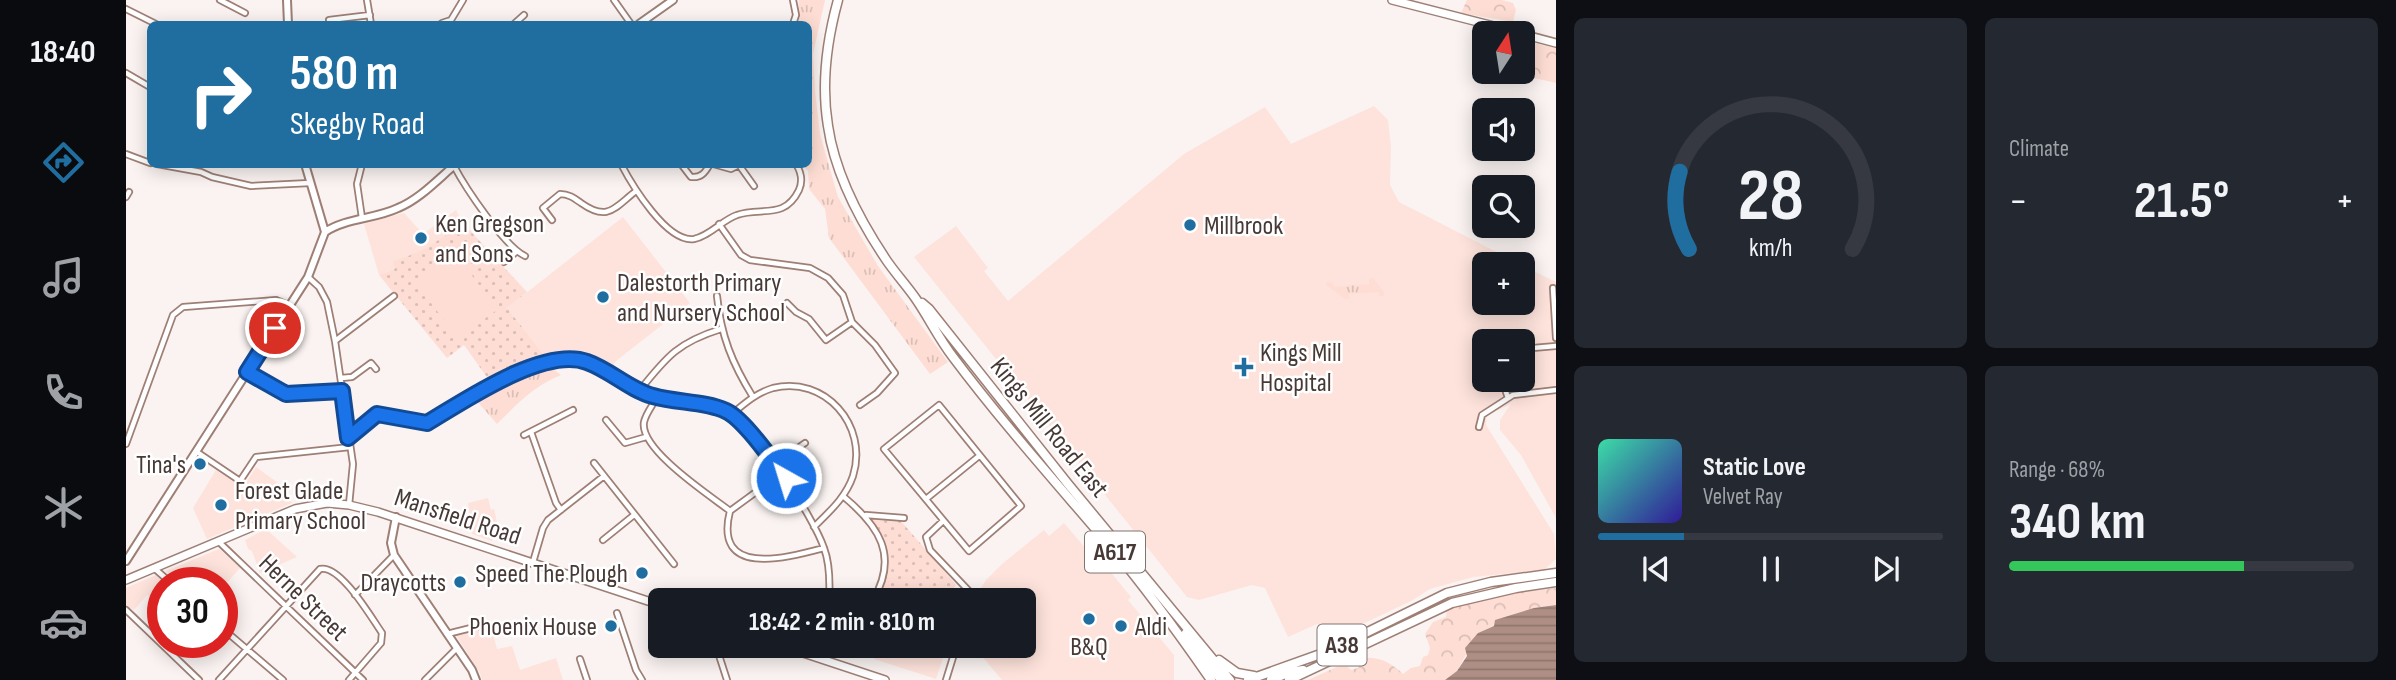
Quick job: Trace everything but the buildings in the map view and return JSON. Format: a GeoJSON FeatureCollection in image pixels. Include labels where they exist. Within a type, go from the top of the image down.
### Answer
{"type":"FeatureCollection","features":[{"type":"Feature","properties":{"kind":"highway","name":"Kings Mill Road East"},"geometry":{"type":"LineString","coordinates":[[837,0],[829,39],[825,88],[831,138],[845,183],[861,218],[952,357],[1170,621],[1208,677]]}},
{"type":"Feature","properties":{"kind":"highway","name":"Kings Mill Road East"},"geometry":{"type":"LineString","coordinates":[[916,299],[929,309],[1068,484],[1230,680]]}},
{"type":"Feature","properties":{"kind":"highway","name":"A38"},"geometry":{"type":"LineString","coordinates":[[1253,678],[1329,651],[1447,593],[1491,582],[1556,573]]}},
{"type":"Feature","properties":{"kind":"highway","name":"A38"},"geometry":{"type":"LineString","coordinates":[[1289,680],[1452,603],[1556,582]]}},
{"type":"Feature","properties":{"kind":"highway"},"geometry":{"type":"LineString","coordinates":[[1180,617],[1186,634],[1221,680]]}},
{"type":"Feature","properties":{"kind":"highway"},"geometry":{"type":"LineString","coordinates":[[1209,654],[1237,673],[1253,678]]}},
{"type":"Feature","properties":{"kind":"highway"},"geometry":{"type":"LineString","coordinates":[[1271,680],[1290,672],[1313,668]]}},
{"type":"Feature","properties":{"kind":"main road"},"geometry":{"type":"LineString","coordinates":[[1392,0],[1475,21]]}},
{"type":"Feature","properties":{"kind":"main road"},"geometry":{"type":"LineString","coordinates":[[1535,37],[1556,43]]}},
{"type":"Feature","properties":{"kind":"main road","name":"Mansfield Road"},"geometry":{"type":"LineString","coordinates":[[156,567],[295,509],[327,503],[349,505],[396,517],[648,601]]}},
{"type":"Feature","properties":{"kind":"main road","name":"Mansfield Road"},"geometry":{"type":"LineString","coordinates":[[126,580],[147,571]]}},
{"type":"Feature","properties":{"kind":"main road"},"geometry":{"type":"LineString","coordinates":[[818,658],[885,680]]}},
{"type":"Feature","properties":{"kind":"street"},"geometry":{"type":"LineString","coordinates":[[220,0],[245,13]]}},
{"type":"Feature","properties":{"kind":"street"},"geometry":{"type":"LineString","coordinates":[[287,0],[288,21]]}},
{"type":"Feature","properties":{"kind":"street"},"geometry":{"type":"LineString","coordinates":[[367,0],[371,21]]}},
{"type":"Feature","properties":{"kind":"street"},"geometry":{"type":"LineString","coordinates":[[448,21],[463,0]]}},
{"type":"Feature","properties":{"kind":"street"},"geometry":{"type":"LineString","coordinates":[[614,0],[629,21]]}},
{"type":"Feature","properties":{"kind":"street"},"geometry":{"type":"LineString","coordinates":[[643,21],[673,0]]}},
{"type":"Feature","properties":{"kind":"street"},"geometry":{"type":"LineString","coordinates":[[793,0],[796,15],[794,21]]}},
{"type":"Feature","properties":{"kind":"street"},"geometry":{"type":"LineString","coordinates":[[126,9],[150,21]]}},
{"type":"Feature","properties":{"kind":"street"},"geometry":{"type":"LineString","coordinates":[[329,20],[370,15]]}},
{"type":"Feature","properties":{"kind":"street"},"geometry":{"type":"LineString","coordinates":[[517,21],[524,15]]}},
{"type":"Feature","properties":{"kind":"street"},"geometry":{"type":"LineString","coordinates":[[126,73],[147,85]]}},
{"type":"Feature","properties":{"kind":"street"},"geometry":{"type":"LineString","coordinates":[[126,154],[147,162]]}},
{"type":"Feature","properties":{"kind":"street"},"geometry":{"type":"LineString","coordinates":[[180,168],[251,186],[310,183]]}},
{"type":"Feature","properties":{"kind":"street"},"geometry":{"type":"LineString","coordinates":[[126,561],[290,306],[317,258],[325,232],[306,168]]}},
{"type":"Feature","properties":{"kind":"street"},"geometry":{"type":"LineString","coordinates":[[361,168],[357,184],[362,219]]}},
{"type":"Feature","properties":{"kind":"street"},"geometry":{"type":"LineString","coordinates":[[325,232],[391,211],[411,201],[451,168]]}},
{"type":"Feature","properties":{"kind":"street"},"geometry":{"type":"LineString","coordinates":[[456,168],[463,184],[516,252],[525,256]]}},
{"type":"Feature","properties":{"kind":"street"},"geometry":{"type":"LineString","coordinates":[[623,168],[636,191],[671,232],[681,237],[697,239],[742,213],[767,213],[791,202],[800,188],[802,177],[798,168]]}},
{"type":"Feature","properties":{"kind":"street"},"geometry":{"type":"LineString","coordinates":[[684,168],[691,177],[698,178],[709,168]]}},
{"type":"Feature","properties":{"kind":"street"},"geometry":{"type":"LineString","coordinates":[[741,168],[754,186]]}},
{"type":"Feature","properties":{"kind":"street"},"geometry":{"type":"LineString","coordinates":[[552,220],[543,208],[560,194],[569,195],[594,212],[603,214],[636,191]]}},
{"type":"Feature","properties":{"kind":"street"},"geometry":{"type":"LineString","coordinates":[[719,224],[740,254],[750,260],[820,272],[839,290],[847,304],[852,322],[875,345],[895,373],[877,393],[860,405]]}},
{"type":"Feature","properties":{"kind":"street"},"geometry":{"type":"LineString","coordinates":[[504,262],[516,252]]}},
{"type":"Feature","properties":{"kind":"street"},"geometry":{"type":"LineString","coordinates":[[308,277],[327,302],[335,341],[352,464],[349,505]]}},
{"type":"Feature","properties":{"kind":"street"},"geometry":{"type":"LineString","coordinates":[[1554,292],[1556,338]]}},
{"type":"Feature","properties":{"kind":"street"},"geometry":{"type":"LineString","coordinates":[[335,341],[394,296]]}},
{"type":"Feature","properties":{"kind":"street"},"geometry":{"type":"LineString","coordinates":[[717,296],[721,330],[737,370],[753,397]]}},
{"type":"Feature","properties":{"kind":"street"},"geometry":{"type":"LineString","coordinates":[[126,444],[173,315],[183,307],[276,300],[290,306]]}},
{"type":"Feature","properties":{"kind":"street"},"geometry":{"type":"LineString","coordinates":[[787,303],[809,319],[826,340],[852,322]]}},
{"type":"Feature","properties":{"kind":"street"},"geometry":{"type":"LineString","coordinates":[[640,390],[679,347],[699,336],[721,330]]}},
{"type":"Feature","properties":{"kind":"street"},"geometry":{"type":"LineString","coordinates":[[1535,348],[1556,346]]}},
{"type":"Feature","properties":{"kind":"street"},"geometry":{"type":"LineString","coordinates":[[348,438],[377,414],[427,423],[502,379],[559,359],[584,361],[657,397],[720,409],[732,414],[782,473],[814,527],[829,566],[829,588]]}},
{"type":"Feature","properties":{"kind":"street"},"geometry":{"type":"LineString","coordinates":[[341,378],[352,377],[371,363],[376,369]]}},
{"type":"Feature","properties":{"kind":"street"},"geometry":{"type":"LineString","coordinates":[[247,372],[286,394],[342,391]]}},
{"type":"Feature","properties":{"kind":"street"},"geometry":{"type":"LineString","coordinates":[[732,414],[753,397],[771,389],[792,386],[810,388],[825,396],[849,421],[855,438],[853,475],[844,497],[814,527]]}},
{"type":"Feature","properties":{"kind":"street"},"geometry":{"type":"LineString","coordinates":[[1479,427],[1482,415],[1513,395],[1556,390]]}},
{"type":"Feature","properties":{"kind":"street"},"geometry":{"type":"LineString","coordinates":[[1506,392],[1508,398]]}},
{"type":"Feature","properties":{"kind":"street"},"geometry":{"type":"LineString","coordinates":[[657,397],[644,422],[650,444],[668,462],[730,511]]}},
{"type":"Feature","properties":{"kind":"street"},"geometry":{"type":"LineString","coordinates":[[939,405],[979,456],[1021,506],[969,551],[884,449],[939,405]]}},
{"type":"Feature","properties":{"kind":"street"},"geometry":{"type":"LineString","coordinates":[[524,435],[573,410]]}},
{"type":"Feature","properties":{"kind":"street"},"geometry":{"type":"LineString","coordinates":[[606,420],[625,443],[646,437]]}},
{"type":"Feature","properties":{"kind":"street"},"geometry":{"type":"LineString","coordinates":[[531,432],[556,503],[561,510]]}},
{"type":"Feature","properties":{"kind":"street"},"geometry":{"type":"LineString","coordinates":[[775,464],[805,443]]}},
{"type":"Feature","properties":{"kind":"street"},"geometry":{"type":"LineString","coordinates":[[197,452],[240,481],[256,457],[350,447]]}},
{"type":"Feature","properties":{"kind":"street"},"geometry":{"type":"LineString","coordinates":[[925,500],[979,456]]}},
{"type":"Feature","properties":{"kind":"street"},"geometry":{"type":"LineString","coordinates":[[594,463],[674,565]]}},
{"type":"Feature","properties":{"kind":"street"},"geometry":{"type":"LineString","coordinates":[[782,473],[730,511],[728,538],[738,555],[747,558],[789,557],[824,548]]}},
{"type":"Feature","properties":{"kind":"street"},"geometry":{"type":"LineString","coordinates":[[532,563],[548,520],[604,476]]}},
{"type":"Feature","properties":{"kind":"street"},"geometry":{"type":"LineString","coordinates":[[844,497],[865,514],[880,538],[886,556],[885,570],[878,588]]}},
{"type":"Feature","properties":{"kind":"street"},"geometry":{"type":"LineString","coordinates":[[865,514],[904,518]]}},
{"type":"Feature","properties":{"kind":"street"},"geometry":{"type":"LineString","coordinates":[[603,540],[634,515]]}},
{"type":"Feature","properties":{"kind":"street"},"geometry":{"type":"LineString","coordinates":[[396,517],[391,543],[394,555],[472,670],[476,680]]}},
{"type":"Feature","properties":{"kind":"street"},"geometry":{"type":"LineString","coordinates":[[943,521],[926,537],[930,550],[966,588]]}},
{"type":"Feature","properties":{"kind":"street","name":"Herne Street"},"geometry":{"type":"LineString","coordinates":[[218,541],[363,680]]}},
{"type":"Feature","properties":{"kind":"street"},"geometry":{"type":"LineString","coordinates":[[355,595],[394,555]]}},
{"type":"Feature","properties":{"kind":"street"},"geometry":{"type":"LineString","coordinates":[[219,680],[286,605],[325,567],[334,571],[355,595],[382,633],[383,639],[349,680]]}},
{"type":"Feature","properties":{"kind":"street"},"geometry":{"type":"LineString","coordinates":[[126,610],[199,680]]}},
{"type":"Feature","properties":{"kind":"street"},"geometry":{"type":"LineString","coordinates":[[617,613],[636,670],[642,680]]}},
{"type":"Feature","properties":{"kind":"street"},"geometry":{"type":"LineString","coordinates":[[446,634],[487,624]]}},
{"type":"Feature","properties":{"kind":"street"},"geometry":{"type":"LineString","coordinates":[[238,642],[283,680]]}},
{"type":"Feature","properties":{"kind":"street"},"geometry":{"type":"LineString","coordinates":[[425,680],[457,648]]}},
{"type":"Feature","properties":{"kind":"street"},"geometry":{"type":"LineString","coordinates":[[720,658],[727,680]]}},
{"type":"Feature","properties":{"kind":"street"},"geometry":{"type":"LineString","coordinates":[[946,680],[953,658]]}},
{"type":"Feature","properties":{"kind":"street"},"geometry":{"type":"LineString","coordinates":[[580,659],[587,680]]}},
{"type":"Feature","properties":{"kind":"shaded area","name":"Kings Mill Hospital"},"geometry":{"type":"Polygon","coordinates":[[[1374,106],[1388,120],[1391,147],[1390,185],[1399,202],[1497,252],[1472,252],[1472,315],[1535,315],[1535,272],[1556,282],[1556,518],[1521,455],[1500,430],[1500,420],[1511,404],[1487,415],[1486,425],[1554,534],[1556,559],[1544,570],[1473,577],[1430,589],[1411,601],[1335,637],[1326,634],[1317,624],[1288,637],[1265,588],[1252,585],[1199,600],[1187,597],[914,257],[956,226],[988,268],[984,271],[1008,301],[1184,154],[1265,107],[1291,144],[1374,106]]]}},
{"type":"Feature","properties":{"kind":"shaded area"},"geometry":{"type":"Polygon","coordinates":[[[456,210],[462,222],[438,242],[411,256],[394,261],[395,269],[379,275],[364,224],[404,213],[423,234],[456,210]]]}},
{"type":"Feature","properties":{"kind":"shaded area","name":"Dalestorth Primary and Nursery School"},"geometry":{"type":"Polygon","coordinates":[[[623,217],[690,303],[616,361],[611,368],[576,353],[545,356],[507,308],[623,217]]]}},
{"type":"Feature","properties":{"kind":"shaded area","name":"Forest Glade Primary School"},"geometry":{"type":"Polygon","coordinates":[[[256,467],[278,483],[292,503],[207,539],[193,508],[216,470],[243,488],[256,467]]]}},
{"type":"Feature","properties":{"kind":"shaded area"},"geometry":{"type":"Polygon","coordinates":[[[488,498],[498,527],[492,541],[472,534],[468,503],[488,498]]]}},
{"type":"Feature","properties":{"kind":"shaded area"},"geometry":{"type":"Polygon","coordinates":[[[1064,523],[1087,550],[1091,548],[1131,597],[1128,600],[1174,655],[1174,680],[1002,680],[984,658],[1036,658],[1036,588],[981,588],[1002,564],[1044,530],[1049,536],[1064,523]]]}},
{"type":"Feature","properties":{"kind":"shaded area"},"geometry":{"type":"Polygon","coordinates":[[[266,529],[297,557],[260,573],[245,540],[266,529]]]}},
{"type":"Feature","properties":{"kind":"shaded area"},"geometry":{"type":"Polygon","coordinates":[[[219,549],[240,568],[238,570],[238,567],[176,567],[219,549]]]}},
{"type":"Feature","properties":{"kind":"shaded area"},"geometry":{"type":"Polygon","coordinates":[[[147,579],[147,595],[134,610],[131,608],[126,614],[126,588],[147,579]]]}},
{"type":"Feature","properties":{"kind":"shaded area"},"geometry":{"type":"Polygon","coordinates":[[[1556,605],[1556,680],[1445,680],[1457,671],[1467,656],[1465,648],[1478,633],[1494,626],[1495,620],[1534,608],[1556,605]]]}},
{"type":"Feature","properties":{"kind":"shaded area"},"geometry":{"type":"Polygon","coordinates":[[[489,619],[497,649],[512,646],[520,670],[556,658],[563,680],[482,680],[452,629],[489,619]]]}},
{"type":"Feature","properties":{"kind":"shaded area"},"geometry":{"type":"Polygon","coordinates":[[[874,658],[943,658],[936,679],[874,658]]]}},
{"type":"Feature","properties":{"kind":"green space"},"geometry":{"type":"Polygon","coordinates":[[[799,0],[825,0],[813,54],[820,134],[838,197],[878,266],[948,362],[930,374],[829,238],[825,209],[809,189],[806,168],[812,168],[812,21],[797,21],[799,0]]]}},
{"type":"Feature","properties":{"kind":"green space"},"geometry":{"type":"Polygon","coordinates":[[[1467,0],[1502,0],[1513,3],[1516,10],[1513,21],[1461,13],[1467,0]]]}},
{"type":"Feature","properties":{"kind":"green space"},"geometry":{"type":"Polygon","coordinates":[[[1535,43],[1556,48],[1556,83],[1535,78],[1535,43]]]}},
{"type":"Feature","properties":{"kind":"green space"},"geometry":{"type":"Polygon","coordinates":[[[462,222],[527,292],[507,308],[545,356],[489,380],[464,345],[447,358],[379,275],[395,269],[393,261],[430,246],[462,222]]]}},
{"type":"Feature","properties":{"kind":"green space"},"geometry":{"type":"Polygon","coordinates":[[[455,252],[497,310],[457,338],[415,281],[455,252]]]}},
{"type":"Feature","properties":{"kind":"green space"},"geometry":{"type":"Polygon","coordinates":[[[1373,278],[1384,296],[1379,296],[1379,292],[1349,294],[1349,299],[1345,299],[1326,285],[1333,282],[1334,287],[1369,284],[1369,279],[1373,278]]]}},
{"type":"Feature","properties":{"kind":"green space"},"geometry":{"type":"Polygon","coordinates":[[[549,366],[561,375],[534,390],[497,424],[475,399],[512,380],[549,366]]]}},
{"type":"Feature","properties":{"kind":"green space"},"geometry":{"type":"Polygon","coordinates":[[[875,517],[900,520],[953,581],[956,585],[954,588],[883,588],[888,559],[883,541],[872,520],[875,517]]]}},
{"type":"Feature","properties":{"kind":"green space"},"geometry":{"type":"Polygon","coordinates":[[[1556,588],[1556,605],[1534,608],[1478,633],[1457,671],[1445,680],[1308,680],[1339,666],[1347,666],[1351,670],[1358,668],[1363,658],[1385,661],[1403,674],[1420,666],[1423,657],[1428,655],[1430,648],[1425,634],[1433,622],[1446,617],[1447,610],[1500,595],[1556,588]]]}},
{"type":"Feature","properties":{"kind":"place","name":"Millbrook"},"geometry":{"type":"Point","coordinates":[1190,225]}},
{"type":"Feature","properties":{"kind":"place","name":"Ken Gregson and Sons"},"geometry":{"type":"Point","coordinates":[421,238]}},
{"type":"Feature","properties":{"kind":"place","name":"Dalestorth Primary and Nursery School"},"geometry":{"type":"Point","coordinates":[603,297]}},
{"type":"Feature","properties":{"kind":"place","name":"Kings Mill Hospital"},"geometry":{"type":"Point","coordinates":[1244,367]}},
{"type":"Feature","properties":{"kind":"place","name":"Tina's"},"geometry":{"type":"Point","coordinates":[200,464]}},
{"type":"Feature","properties":{"kind":"place","name":"Forest Glade Primary School"},"geometry":{"type":"Point","coordinates":[221,505]}},
{"type":"Feature","properties":{"kind":"place","name":"Speed The Plough"},"geometry":{"type":"Point","coordinates":[642,573]}},
{"type":"Feature","properties":{"kind":"place","name":"Draycotts"},"geometry":{"type":"Point","coordinates":[460,582]}},
{"type":"Feature","properties":{"kind":"place","name":"B&Q"},"geometry":{"type":"Point","coordinates":[1089,619]}},
{"type":"Feature","properties":{"kind":"place","name":"Phoenix House"},"geometry":{"type":"Point","coordinates":[611,626]}},
{"type":"Feature","properties":{"kind":"place","name":"Aldi"},"geometry":{"type":"Point","coordinates":[1121,626]}},
{"type":"Feature","properties":{"kind":"route"},"geometry":{"type":"LineString","coordinates":[[275,328],[247,372],[286,394],[342,391],[348,438],[377,414],[427,423],[522,370],[572,358],[598,367],[650,396],[720,409],[732,414],[786,478]]}}]}
